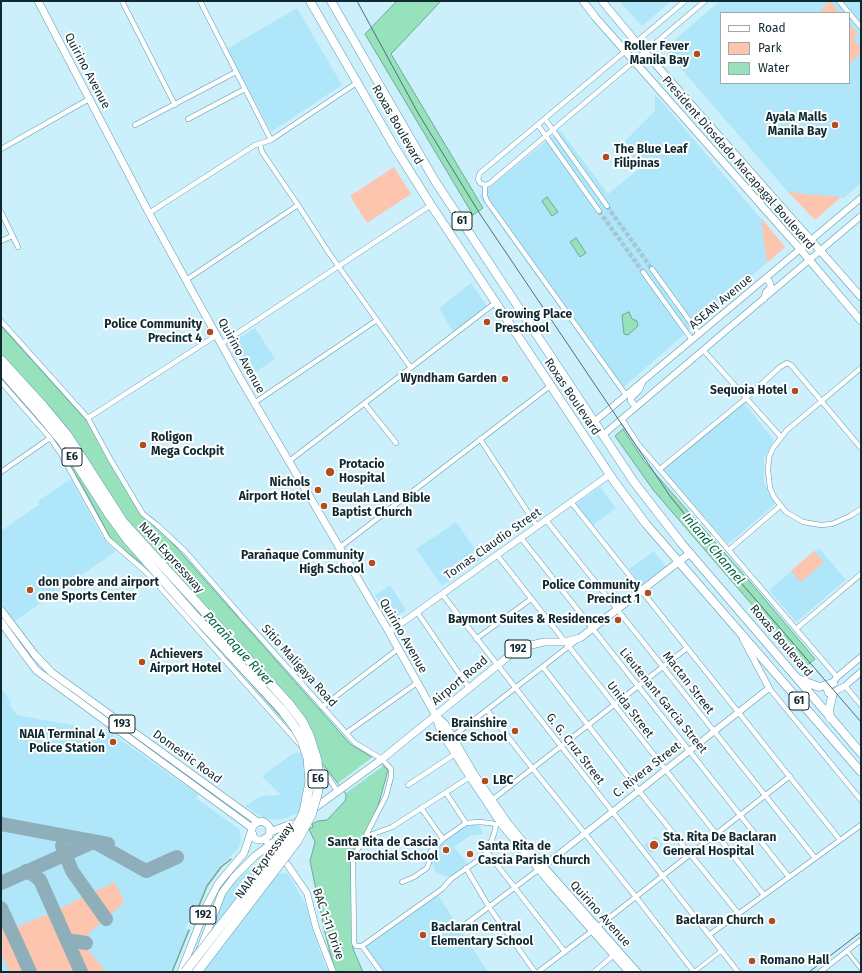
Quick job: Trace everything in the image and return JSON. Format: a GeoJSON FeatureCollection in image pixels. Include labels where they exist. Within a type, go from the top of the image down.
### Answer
{"type":"FeatureCollection","features":[{"type":"Feature","properties":{"kind":"highway","name":"Roxas Boulevard"},"geometry":{"type":"LineString","coordinates":[[310,1],[430,205],[609,474],[646,524],[861,772]]}},
{"type":"Feature","properties":{"kind":"highway","name":"Roxas Boulevard"},"geometry":{"type":"LineString","coordinates":[[331,1],[435,181],[648,501],[690,553],[861,753]]}},
{"type":"Feature","properties":{"kind":"highway"},"geometry":{"type":"LineString","coordinates":[[1,354],[12,373]]}},
{"type":"Feature","properties":{"kind":"highway","name":"NAIA Expressway"},"geometry":{"type":"LineString","coordinates":[[1,360],[43,406],[67,436],[123,522],[289,704],[302,721],[315,750],[318,772],[318,795],[305,827],[297,841],[197,972]]}},
{"type":"Feature","properties":{"kind":"highway","name":"NAIA Expressway"},"geometry":{"type":"LineString","coordinates":[[1,370],[62,440],[124,535],[294,726],[302,740],[308,758],[310,782],[304,812],[298,824],[185,972]]}},
{"type":"Feature","properties":{"kind":"highway"},"geometry":{"type":"LineString","coordinates":[[796,678],[819,687],[835,680]]}},
{"type":"Feature","properties":{"kind":"highway"},"geometry":{"type":"LineString","coordinates":[[830,718],[829,709],[833,693]]}},
{"type":"Feature","properties":{"kind":"main road","name":"Quirino Avenue"},"geometry":{"type":"LineString","coordinates":[[38,1],[149,213],[216,335],[288,462],[398,649],[436,716],[439,727],[455,754],[500,822],[616,953],[637,972]]}},
{"type":"Feature","properties":{"kind":"main road","name":"President Diosdado Macapagal Boulevard"},"geometry":{"type":"LineString","coordinates":[[583,1],[625,51],[810,260],[861,321]]}},
{"type":"Feature","properties":{"kind":"main road","name":"President Diosdado Macapagal Boulevard"},"geometry":{"type":"LineString","coordinates":[[602,1],[636,42],[861,297]]}},
{"type":"Feature","properties":{"kind":"main road","name":"Airport Road"},"geometry":{"type":"LineString","coordinates":[[294,823],[380,760],[515,651],[523,647],[544,642],[567,644],[580,638],[690,553]]}},
{"type":"Feature","properties":{"kind":"main road","name":"Domestic Road"},"geometry":{"type":"LineString","coordinates":[[1,610],[35,655],[51,672],[258,822]]}},
{"type":"Feature","properties":{"kind":"main road","name":"Domestic Road"},"geometry":{"type":"LineString","coordinates":[[1,622],[36,670],[252,830]]}},
{"type":"Feature","properties":{"kind":"main road","name":"Quirino Avenue"},"geometry":{"type":"LineString","coordinates":[[436,716],[444,724],[474,774],[492,800],[500,822]]}},
{"type":"Feature","properties":{"kind":"main road"},"geometry":{"type":"LineString","coordinates":[[258,822],[262,821],[270,828],[260,852]]}},
{"type":"Feature","properties":{"kind":"main road","name":"192"},"geometry":{"type":"LineString","coordinates":[[181,972],[213,892],[240,859],[247,847],[254,824],[258,822]]}},
{"type":"Feature","properties":{"kind":"main road","name":"192"},"geometry":{"type":"LineString","coordinates":[[191,972],[222,892],[234,877],[260,852],[273,843],[294,823]]}},
{"type":"Feature","properties":{"kind":"main road"},"geometry":{"type":"LineString","coordinates":[[252,830],[253,836],[256,839],[267,836],[294,823]]}},
{"type":"Feature","properties":{"kind":"main road","name":"Quirino Avenue"},"geometry":{"type":"LineString","coordinates":[[616,953],[629,972]]}},
{"type":"Feature","properties":{"kind":"street"},"geometry":{"type":"LineString","coordinates":[[122,1],[175,105]]}},
{"type":"Feature","properties":{"kind":"street"},"geometry":{"type":"LineString","coordinates":[[200,1],[271,140]]}},
{"type":"Feature","properties":{"kind":"street"},"geometry":{"type":"LineString","coordinates":[[485,185],[479,181],[478,176],[480,173],[685,1]]}},
{"type":"Feature","properties":{"kind":"street"},"geometry":{"type":"LineString","coordinates":[[485,185],[489,184],[644,51],[705,1]]}},
{"type":"Feature","properties":{"kind":"street"},"geometry":{"type":"LineString","coordinates":[[839,1],[848,12]]}},
{"type":"Feature","properties":{"kind":"street"},"geometry":{"type":"LineString","coordinates":[[850,14],[861,27]]}},
{"type":"Feature","properties":{"kind":"street"},"geometry":{"type":"LineString","coordinates":[[135,125],[236,72]]}},
{"type":"Feature","properties":{"kind":"street"},"geometry":{"type":"LineString","coordinates":[[149,213],[255,145],[271,140],[358,82]]}},
{"type":"Feature","properties":{"kind":"street"},"geometry":{"type":"LineString","coordinates":[[188,119],[245,89]]}},
{"type":"Feature","properties":{"kind":"street"},"geometry":{"type":"LineString","coordinates":[[1,149],[89,99]]}},
{"type":"Feature","properties":{"kind":"street"},"geometry":{"type":"LineString","coordinates":[[544,119],[606,206]]}},
{"type":"Feature","properties":{"kind":"street"},"geometry":{"type":"LineString","coordinates":[[538,125],[599,211]]}},
{"type":"Feature","properties":{"kind":"street"},"geometry":{"type":"LineString","coordinates":[[260,144],[262,152],[338,266],[411,368]]}},
{"type":"Feature","properties":{"kind":"street"},"geometry":{"type":"LineString","coordinates":[[485,185],[484,196],[487,201],[626,395]]}},
{"type":"Feature","properties":{"kind":"street","name":"ASEAN Avenue"},"geometry":{"type":"LineString","coordinates":[[594,422],[861,198]]}},
{"type":"Feature","properties":{"kind":"street"},"geometry":{"type":"LineString","coordinates":[[186,280],[298,205]]}},
{"type":"Feature","properties":{"kind":"street"},"geometry":{"type":"LineString","coordinates":[[221,344],[430,205]]}},
{"type":"Feature","properties":{"kind":"street"},"geometry":{"type":"LineString","coordinates":[[1,212],[18,247]]}},
{"type":"Feature","properties":{"kind":"street"},"geometry":{"type":"LineString","coordinates":[[603,435],[704,351],[861,216]]}},
{"type":"Feature","properties":{"kind":"street"},"geometry":{"type":"LineString","coordinates":[[1,241],[12,236]]}},
{"type":"Feature","properties":{"kind":"street"},"geometry":{"type":"LineString","coordinates":[[652,269],[699,334]]}},
{"type":"Feature","properties":{"kind":"street"},"geometry":{"type":"LineString","coordinates":[[643,272],[692,340]]}},
{"type":"Feature","properties":{"kind":"street"},"geometry":{"type":"LineString","coordinates":[[764,299],[766,292],[771,286],[769,281],[765,279]]}},
{"type":"Feature","properties":{"kind":"street"},"geometry":{"type":"LineString","coordinates":[[288,462],[495,303]]}},
{"type":"Feature","properties":{"kind":"street"},"geometry":{"type":"LineString","coordinates":[[254,403],[377,320]]}},
{"type":"Feature","properties":{"kind":"street","name":"Sitio Maligaya Road"},"geometry":{"type":"LineString","coordinates":[[1,321],[88,418],[143,514],[185,551],[355,743],[380,760]]}},
{"type":"Feature","properties":{"kind":"street"},"geometry":{"type":"LineString","coordinates":[[88,418],[216,335]]}},
{"type":"Feature","properties":{"kind":"street"},"geometry":{"type":"LineString","coordinates":[[704,351],[780,437]]}},
{"type":"Feature","properties":{"kind":"street"},"geometry":{"type":"LineString","coordinates":[[660,469],[746,398],[780,367],[787,363],[791,365],[861,448]]}},
{"type":"Feature","properties":{"kind":"street"},"geometry":{"type":"LineString","coordinates":[[861,368],[780,437],[769,457],[768,470],[770,488],[780,506],[794,518],[803,522],[821,525],[832,524],[841,521],[861,509]]}},
{"type":"Feature","properties":{"kind":"street"},"geometry":{"type":"LineString","coordinates":[[636,407],[631,401],[631,398],[639,390],[643,380]]}},
{"type":"Feature","properties":{"kind":"street"},"geometry":{"type":"LineString","coordinates":[[1,382],[50,438],[61,454],[108,539],[148,574],[340,790]]}},
{"type":"Feature","properties":{"kind":"street"},"geometry":{"type":"LineString","coordinates":[[339,548],[550,386]]}},
{"type":"Feature","properties":{"kind":"street"},"geometry":{"type":"LineString","coordinates":[[365,404],[396,443]]}},
{"type":"Feature","properties":{"kind":"street"},"geometry":{"type":"LineString","coordinates":[[622,419],[638,444],[796,629],[835,680]]}},
{"type":"Feature","properties":{"kind":"street"},"geometry":{"type":"LineString","coordinates":[[1,472],[50,438]]}},
{"type":"Feature","properties":{"kind":"street"},"geometry":{"type":"LineString","coordinates":[[480,439],[537,526]]}},
{"type":"Feature","properties":{"kind":"street","name":"Tomas Claudio Street"},"geometry":{"type":"LineString","coordinates":[[388,632],[609,474]]}},
{"type":"Feature","properties":{"kind":"street"},"geometry":{"type":"LineString","coordinates":[[571,502],[840,840]]}},
{"type":"Feature","properties":{"kind":"street"},"geometry":{"type":"LineString","coordinates":[[729,550],[780,506]]}},
{"type":"Feature","properties":{"kind":"street","name":"Mactan Street"},"geometry":{"type":"LineString","coordinates":[[546,520],[815,858]]}},
{"type":"Feature","properties":{"kind":"street","name":"Lieutenant Garcia Street"},"geometry":{"type":"LineString","coordinates":[[521,538],[690,750],[788,877]]}},
{"type":"Feature","properties":{"kind":"street","name":"Unida Street"},"geometry":{"type":"LineString","coordinates":[[497,555],[614,706],[764,895]]}},
{"type":"Feature","properties":{"kind":"street"},"geometry":{"type":"LineString","coordinates":[[796,629],[861,574]]}},
{"type":"Feature","properties":{"kind":"street","name":"G. G. Cruz Street"},"geometry":{"type":"LineString","coordinates":[[442,594],[738,972]]}},
{"type":"Feature","properties":{"kind":"street"},"geometry":{"type":"LineString","coordinates":[[476,639],[531,599]]}},
{"type":"Feature","properties":{"kind":"street"},"geometry":{"type":"LineString","coordinates":[[417,612],[469,688]]}},
{"type":"Feature","properties":{"kind":"street"},"geometry":{"type":"LineString","coordinates":[[737,629],[769,688],[861,800]]}},
{"type":"Feature","properties":{"kind":"street"},"geometry":{"type":"LineString","coordinates":[[452,737],[542,667],[567,644]]}},
{"type":"Feature","properties":{"kind":"street"},"geometry":{"type":"LineString","coordinates":[[492,800],[687,648]]}},
{"type":"Feature","properties":{"kind":"street"},"geometry":{"type":"LineString","coordinates":[[322,707],[398,649]]}},
{"type":"Feature","properties":{"kind":"street"},"geometry":{"type":"LineString","coordinates":[[861,657],[835,680],[827,691],[829,694],[833,693],[845,686],[861,672]]}},
{"type":"Feature","properties":{"kind":"street"},"geometry":{"type":"LineString","coordinates":[[542,667],[738,914]]}},
{"type":"Feature","properties":{"kind":"street"},"geometry":{"type":"LineString","coordinates":[[346,733],[417,683]]}},
{"type":"Feature","properties":{"kind":"street"},"geometry":{"type":"LineString","coordinates":[[845,686],[861,705]]}},
{"type":"Feature","properties":{"kind":"street","name":"C. Rivera Street"},"geometry":{"type":"LineString","coordinates":[[541,868],[769,688]]}},
{"type":"Feature","properties":{"kind":"street"},"geometry":{"type":"LineString","coordinates":[[487,710],[694,972],[721,951]]}},
{"type":"Feature","properties":{"kind":"street"},"geometry":{"type":"LineString","coordinates":[[408,785],[455,754]]}},
{"type":"Feature","properties":{"kind":"street"},"geometry":{"type":"LineString","coordinates":[[380,760],[391,770],[391,777],[386,796],[353,857],[354,943],[356,946],[361,946],[442,889],[451,878],[487,852],[500,822]]}},
{"type":"Feature","properties":{"kind":"street"},"geometry":{"type":"LineString","coordinates":[[466,868],[489,907],[536,972],[595,929],[790,776]]}},
{"type":"Feature","properties":{"kind":"street"},"geometry":{"type":"LineString","coordinates":[[365,837],[392,827],[470,777]]}},
{"type":"Feature","properties":{"kind":"street"},"geometry":{"type":"LineString","coordinates":[[446,793],[466,823]]}},
{"type":"Feature","properties":{"kind":"street"},"geometry":{"type":"LineString","coordinates":[[421,808],[443,839]]}},
{"type":"Feature","properties":{"kind":"street"},"geometry":{"type":"LineString","coordinates":[[402,882],[414,877],[427,868],[429,863],[428,856],[431,851],[443,839],[466,823],[500,822]]}},
{"type":"Feature","properties":{"kind":"street"},"geometry":{"type":"LineString","coordinates":[[709,935],[861,825]]}},
{"type":"Feature","properties":{"kind":"street","name":"BAC 1-11 Drive"},"geometry":{"type":"LineString","coordinates":[[267,836],[273,843],[275,854],[287,864],[307,893],[316,928],[333,972]]}},
{"type":"Feature","properties":{"kind":"street"},"geometry":{"type":"LineString","coordinates":[[487,852],[565,952]]}},
{"type":"Feature","properties":{"kind":"street"},"geometry":{"type":"LineString","coordinates":[[466,924],[541,868]]}},
{"type":"Feature","properties":{"kind":"street"},"geometry":{"type":"LineString","coordinates":[[820,972],[861,940]]}},
{"type":"Feature","properties":{"kind":"street"},"geometry":{"type":"LineString","coordinates":[[361,946],[381,972]]}},
{"type":"Feature","properties":{"kind":"street"},"geometry":{"type":"LineString","coordinates":[[846,951],[861,969]]}},
{"type":"Feature","properties":{"kind":"street"},"geometry":{"type":"LineString","coordinates":[[594,972],[616,953]]}},
{"type":"Feature","properties":{"kind":"shaded area"},"geometry":{"type":"Polygon","coordinates":[[[619,1],[671,1],[642,26],[619,1]]]}},
{"type":"Feature","properties":{"kind":"shaded area","name":"Ayala Malls Manila Bay"},"geometry":{"type":"Polygon","coordinates":[[[720,1],[861,1],[861,183],[844,198],[788,192],[664,49],[720,1]]]}},
{"type":"Feature","properties":{"kind":"shaded area"},"geometry":{"type":"Polygon","coordinates":[[[297,8],[342,85],[271,132],[227,49],[297,8]]]}},
{"type":"Feature","properties":{"kind":"shaded area"},"geometry":{"type":"Polygon","coordinates":[[[655,94],[785,247],[619,391],[479,196],[560,130],[608,194],[640,168],[622,144],[655,111],[655,94]]]}},
{"type":"Feature","properties":{"kind":"shaded area"},"geometry":{"type":"Polygon","coordinates":[[[471,283],[487,306],[454,333],[439,308],[471,283]]]}},
{"type":"Feature","properties":{"kind":"shaded area"},"geometry":{"type":"Polygon","coordinates":[[[255,328],[275,359],[248,377],[230,344],[255,328]]]}},
{"type":"Feature","properties":{"kind":"shaded area"},"geometry":{"type":"Polygon","coordinates":[[[744,403],[774,440],[764,457],[764,483],[775,504],[728,544],[662,469],[744,403]]]}},
{"type":"Feature","properties":{"kind":"shaded area"},"geometry":{"type":"Polygon","coordinates":[[[71,479],[100,533],[107,543],[116,551],[15,621],[1,602],[1,531],[40,504],[38,501],[71,479]]]}},
{"type":"Feature","properties":{"kind":"shaded area"},"geometry":{"type":"Polygon","coordinates":[[[600,487],[616,508],[592,526],[576,504],[600,487]]]}},
{"type":"Feature","properties":{"kind":"shaded area"},"geometry":{"type":"Polygon","coordinates":[[[456,522],[482,559],[442,586],[416,549],[456,522]]]}},
{"type":"Feature","properties":{"kind":"shaded area"},"geometry":{"type":"Polygon","coordinates":[[[819,548],[846,580],[796,622],[769,590],[819,548]]]}},
{"type":"Feature","properties":{"kind":"shaded area"},"geometry":{"type":"Polygon","coordinates":[[[654,551],[666,567],[641,585],[629,569],[654,551]]]}},
{"type":"Feature","properties":{"kind":"shaded area"},"geometry":{"type":"Polygon","coordinates":[[[390,585],[406,610],[391,621],[375,595],[390,585]]]}},
{"type":"Feature","properties":{"kind":"shaded area"},"geometry":{"type":"Polygon","coordinates":[[[1,688],[11,702],[9,704],[17,715],[77,726],[77,728],[95,732],[97,728],[112,734],[198,794],[196,798],[239,829],[241,836],[240,845],[237,850],[220,866],[208,883],[191,923],[188,923],[185,928],[188,930],[171,972],[1,972],[1,688]]]}},
{"type":"Feature","properties":{"kind":"shaded area"},"geometry":{"type":"Polygon","coordinates":[[[300,752],[329,786],[304,805],[303,810],[289,817],[277,820],[264,818],[245,806],[261,796],[281,795],[262,776],[292,754],[300,752]]]}},
{"type":"Feature","properties":{"kind":"shaded area","name":"Santa Rita de Cascia Parochial School"},"geometry":{"type":"Polygon","coordinates":[[[479,824],[483,834],[471,835],[454,847],[469,865],[451,876],[445,876],[436,872],[432,864],[432,857],[441,844],[466,826],[479,824]]]}},
{"type":"Feature","properties":{"kind":"shaded area","name":"Sta. Rita De Baclaran General Hospital"},"geometry":{"type":"Polygon","coordinates":[[[656,836],[663,845],[651,854],[644,845],[656,836]]]}},
{"type":"Feature","properties":{"kind":"shaded area"},"geometry":{"type":"Polygon","coordinates":[[[266,857],[268,872],[288,874],[305,903],[318,946],[328,972],[195,972],[226,895],[241,876],[266,857]]]}},
{"type":"Feature","properties":{"kind":"shaded area","name":"Baclaran Central Elementary School"},"geometry":{"type":"Polygon","coordinates":[[[438,895],[488,972],[384,972],[365,947],[438,895]]]}},
{"type":"Feature","properties":{"kind":"green space"},"geometry":{"type":"Polygon","coordinates":[[[830,1],[839,12],[820,12],[830,1]]]}},
{"type":"Feature","properties":{"kind":"green space"},"geometry":{"type":"Polygon","coordinates":[[[850,24],[858,34],[853,38],[861,48],[861,53],[850,63],[850,24]]]}},
{"type":"Feature","properties":{"kind":"green space"},"geometry":{"type":"Polygon","coordinates":[[[394,167],[411,194],[367,223],[350,196],[394,167]]]}},
{"type":"Feature","properties":{"kind":"green space"},"geometry":{"type":"Polygon","coordinates":[[[788,192],[804,194],[841,197],[815,220],[788,192]]]}},
{"type":"Feature","properties":{"kind":"green space"},"geometry":{"type":"Polygon","coordinates":[[[761,218],[785,247],[767,263],[761,218]]]}},
{"type":"Feature","properties":{"kind":"green space"},"geometry":{"type":"Polygon","coordinates":[[[814,551],[824,562],[801,582],[791,571],[814,551]]]}},
{"type":"Feature","properties":{"kind":"green space"},"geometry":{"type":"Polygon","coordinates":[[[115,882],[124,902],[109,916],[92,893],[115,882]]]}},
{"type":"Feature","properties":{"kind":"green space"},"geometry":{"type":"Polygon","coordinates":[[[84,897],[103,921],[88,934],[87,939],[71,937],[57,910],[84,897]]]}},
{"type":"Feature","properties":{"kind":"green space"},"geometry":{"type":"Polygon","coordinates":[[[50,913],[76,968],[75,972],[34,972],[15,928],[50,913]]]}},
{"type":"Feature","properties":{"kind":"green space"},"geometry":{"type":"Polygon","coordinates":[[[1,926],[5,926],[26,972],[10,972],[1,953],[1,926]]]}},
{"type":"Feature","properties":{"kind":"green space"},"geometry":{"type":"Polygon","coordinates":[[[73,945],[85,947],[105,970],[101,972],[86,972],[73,945]]]}},
{"type":"Feature","properties":{"kind":"water"},"geometry":{"type":"Polygon","coordinates":[[[397,1],[441,1],[391,54],[483,208],[473,215],[365,34],[397,1]]]}},
{"type":"Feature","properties":{"kind":"water"},"geometry":{"type":"Polygon","coordinates":[[[547,197],[558,212],[552,216],[542,201],[547,197]]]}},
{"type":"Feature","properties":{"kind":"water"},"geometry":{"type":"Polygon","coordinates":[[[576,238],[586,253],[580,257],[570,242],[576,238]]]}},
{"type":"Feature","properties":{"kind":"water"},"geometry":{"type":"Polygon","coordinates":[[[629,312],[632,319],[637,321],[638,326],[628,335],[624,334],[622,315],[629,312]]]}},
{"type":"Feature","properties":{"kind":"water","name":"Parañaque River"},"geometry":{"type":"Polygon","coordinates":[[[1,326],[87,421],[141,514],[167,537],[350,744],[378,761],[388,770],[378,806],[367,830],[354,849],[351,861],[353,949],[363,972],[336,972],[325,933],[310,861],[315,842],[309,829],[313,827],[312,824],[318,821],[327,820],[345,801],[346,794],[327,769],[150,570],[110,537],[83,487],[56,442],[1,378],[1,326]]]}},
{"type":"Feature","properties":{"kind":"water","name":"Inland Channel"},"geometry":{"type":"Polygon","coordinates":[[[623,429],[644,461],[751,583],[815,659],[805,666],[654,491],[615,436],[623,429]]]}},
{"type":"Feature","properties":{"kind":"pier"},"geometry":{"type":"Polygon","coordinates":[[[374,756],[383,766],[346,793],[338,783],[374,756]]]}},
{"type":"Feature","properties":{"kind":"waterway"},"geometry":{"type":"LineString","coordinates":[[192,923],[207,886],[221,867],[231,859]]}},
{"type":"Feature","properties":{"kind":"waterway"},"geometry":{"type":"LineString","coordinates":[[172,972],[189,930]]}},
{"type":"Feature","properties":{"kind":"taxiway"},"geometry":{"type":"LineString","coordinates":[[1,824],[108,844]]}},
{"type":"Feature","properties":{"kind":"taxiway"},"geometry":{"type":"LineString","coordinates":[[1,883],[93,842]]}},
{"type":"Feature","properties":{"kind":"taxiway"},"geometry":{"type":"LineString","coordinates":[[96,843],[146,871],[177,857]]}},
{"type":"Feature","properties":{"kind":"taxiway"},"geometry":{"type":"LineString","coordinates":[[62,846],[72,871],[106,919]]}},
{"type":"Feature","properties":{"kind":"taxiway"},"geometry":{"type":"LineString","coordinates":[[26,871],[40,880],[81,972]]}},
{"type":"Feature","properties":{"kind":"taxiway"},"geometry":{"type":"LineString","coordinates":[[1,908],[30,972]]}},
{"type":"Feature","properties":{"kind":"taxiway"},"geometry":{"type":"LineString","coordinates":[[67,940],[86,943]]}},
{"type":"Feature","properties":{"kind":"tunnel"},"geometry":{"type":"LineString","coordinates":[[607,206],[652,269]]}},
{"type":"Feature","properties":{"kind":"tunnel"},"geometry":{"type":"LineString","coordinates":[[599,211],[643,272]]}},
{"type":"Feature","properties":{"kind":"tram line"},"geometry":{"type":"LineString","coordinates":[[357,1],[418,113],[480,214],[670,496],[724,563],[861,722]]}},
{"type":"Feature","properties":{"kind":"tram line"},"geometry":{"type":"LineString","coordinates":[[809,972],[861,932]]}},
{"type":"Feature","properties":{"kind":"place","name":"Roller Fever Manila Bay"},"geometry":{"type":"Point","coordinates":[697,54]}},
{"type":"Feature","properties":{"kind":"place","name":"Ayala Malls Manila Bay"},"geometry":{"type":"Point","coordinates":[835,125]}},
{"type":"Feature","properties":{"kind":"place","name":"The Blue Leaf Filipinas"},"geometry":{"type":"Point","coordinates":[606,157]}},
{"type":"Feature","properties":{"kind":"place","name":"Growing Place Preschool"},"geometry":{"type":"Point","coordinates":[487,322]}},
{"type":"Feature","properties":{"kind":"place","name":"Police Community Precinct 4"},"geometry":{"type":"Point","coordinates":[210,332]}},
{"type":"Feature","properties":{"kind":"place","name":"Wyndham Garden"},"geometry":{"type":"Point","coordinates":[505,379]}},
{"type":"Feature","properties":{"kind":"place","name":"Sequoia Hotel"},"geometry":{"type":"Point","coordinates":[795,391]}},
{"type":"Feature","properties":{"kind":"place","name":"Roligon Mega Cockpit"},"geometry":{"type":"Point","coordinates":[143,445]}},
{"type":"Feature","properties":{"kind":"place","name":"Protacio Hospital"},"geometry":{"type":"Point","coordinates":[330,472]}},
{"type":"Feature","properties":{"kind":"place","name":"Nichols Airport Hotel"},"geometry":{"type":"Point","coordinates":[318,490]}},
{"type":"Feature","properties":{"kind":"place","name":"Beulah Land Bible Baptist Church"},"geometry":{"type":"Point","coordinates":[324,506]}},
{"type":"Feature","properties":{"kind":"place","name":"Parañaque Community High School"},"geometry":{"type":"Point","coordinates":[372,563]}},
{"type":"Feature","properties":{"kind":"place","name":"don pobre and airport one Sports Center"},"geometry":{"type":"Point","coordinates":[30,590]}},
{"type":"Feature","properties":{"kind":"place","name":"Police Community Precinct 1"},"geometry":{"type":"Point","coordinates":[648,593]}},
{"type":"Feature","properties":{"kind":"place","name":"Baymont Suites & Residences"},"geometry":{"type":"Point","coordinates":[618,620]}},
{"type":"Feature","properties":{"kind":"place","name":"Achievers Airport Hotel"},"geometry":{"type":"Point","coordinates":[142,662]}},
{"type":"Feature","properties":{"kind":"place","name":"Brainshire Science School"},"geometry":{"type":"Point","coordinates":[515,731]}},
{"type":"Feature","properties":{"kind":"place","name":"NAIA Terminal 4 Police Station"},"geometry":{"type":"Point","coordinates":[113,742]}},
{"type":"Feature","properties":{"kind":"place","name":"LBC"},"geometry":{"type":"Point","coordinates":[485,781]}},
{"type":"Feature","properties":{"kind":"place","name":"Sta. Rita De Baclaran General Hospital"},"geometry":{"type":"Point","coordinates":[654,845]}},
{"type":"Feature","properties":{"kind":"place","name":"Santa Rita de Cascia Parochial School"},"geometry":{"type":"Point","coordinates":[446,850]}},
{"type":"Feature","properties":{"kind":"place","name":"Santa Rita de Cascia Parish Church"},"geometry":{"type":"Point","coordinates":[470,854]}},
{"type":"Feature","properties":{"kind":"place","name":"Baclaran Church"},"geometry":{"type":"Point","coordinates":[772,921]}},
{"type":"Feature","properties":{"kind":"place","name":"Baclaran Central Elementary School"},"geometry":{"type":"Point","coordinates":[423,935]}},
{"type":"Feature","properties":{"kind":"place","name":"Romano Hall"},"geometry":{"type":"Point","coordinates":[752,961]}}]}
